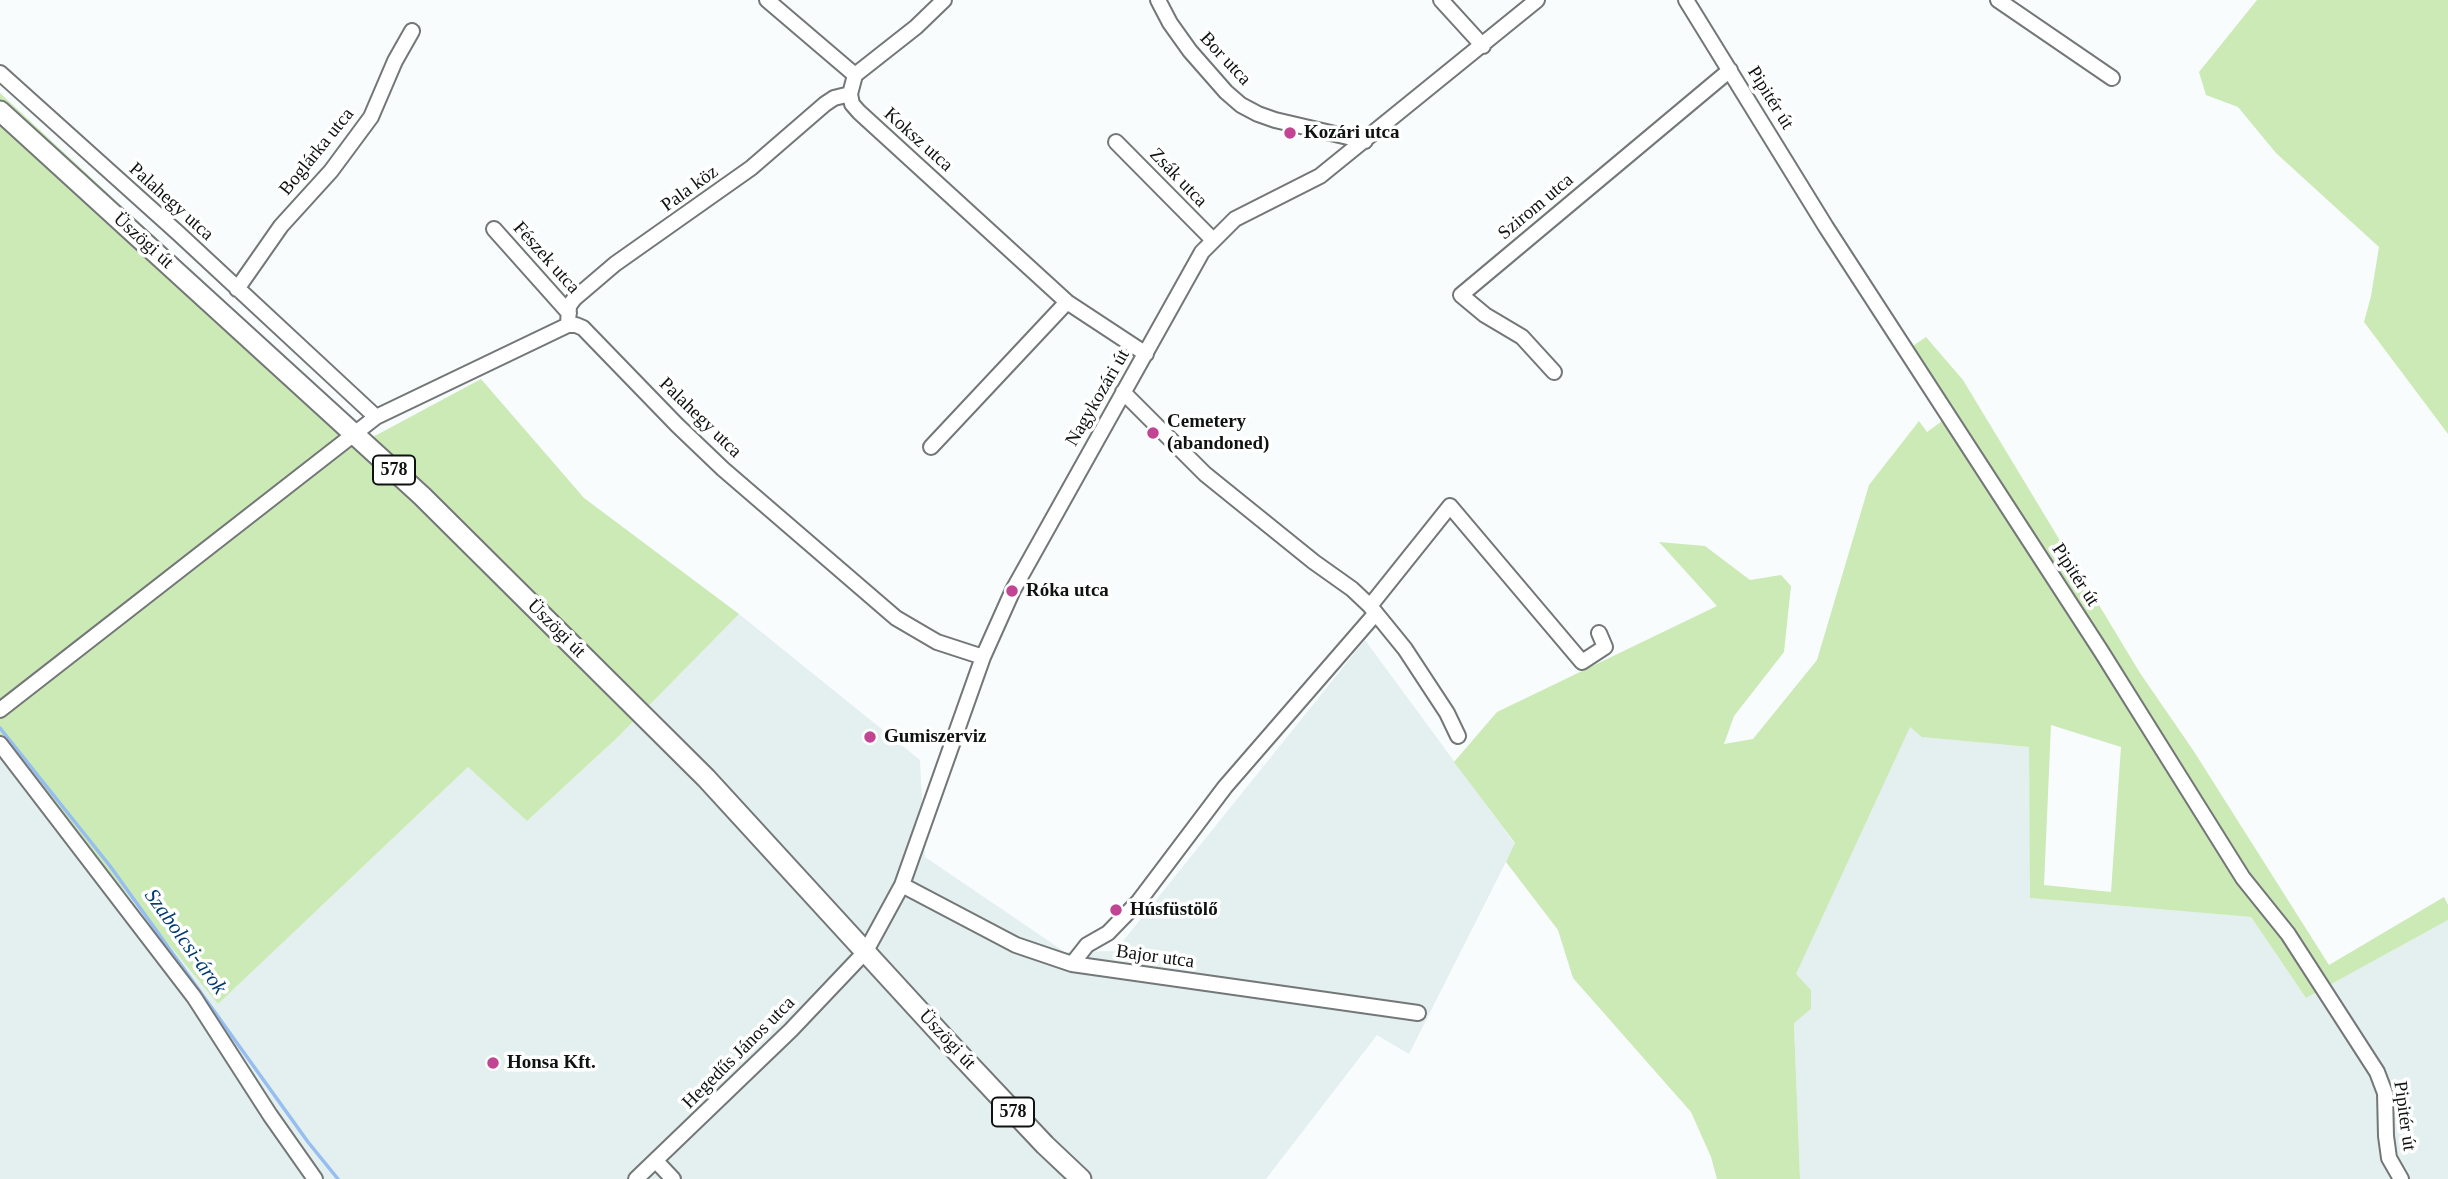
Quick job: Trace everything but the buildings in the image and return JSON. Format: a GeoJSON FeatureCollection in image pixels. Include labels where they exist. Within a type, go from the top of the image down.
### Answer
{"type":"FeatureCollection","features":[{"type":"Feature","properties":{"kind":"main road","name":"Üszögi út"},"geometry":{"type":"LineString","coordinates":[[0,111],[422,496],[706,778],[1045,1145],[1081,1179]]}},
{"type":"Feature","properties":{"kind":"street"},"geometry":{"type":"LineString","coordinates":[[767,0],[855,75]]}},
{"type":"Feature","properties":{"kind":"street"},"geometry":{"type":"LineString","coordinates":[[850,94],[855,75],[916,27],[944,0]]}},
{"type":"Feature","properties":{"kind":"street","name":"Bor utca"},"geometry":{"type":"LineString","coordinates":[[1158,0],[1189,51],[1241,105],[1275,120],[1365,141]]}},
{"type":"Feature","properties":{"kind":"street"},"geometry":{"type":"LineString","coordinates":[[1441,0],[1483,46]]}},
{"type":"Feature","properties":{"kind":"street","name":"Nagykozári út"},"geometry":{"type":"LineString","coordinates":[[866,951],[902,885],[983,657],[1013,590],[1196,262],[1213,240],[1236,219],[1320,176],[1537,0]]}},
{"type":"Feature","properties":{"kind":"street","name":"Pipitér út"},"geometry":{"type":"LineString","coordinates":[[1686,0],[1841,250],[2094,639],[2244,878],[2288,934],[2377,1072],[2386,1101],[2389,1158],[2401,1179]]}},
{"type":"Feature","properties":{"kind":"street"},"geometry":{"type":"LineString","coordinates":[[1997,0],[2112,78]]}},
{"type":"Feature","properties":{"kind":"street","name":"Boglárka utca"},"geometry":{"type":"LineString","coordinates":[[237,289],[281,226],[331,171],[371,117],[412,31]]}},
{"type":"Feature","properties":{"kind":"street","name":"Szirom utca"},"geometry":{"type":"LineString","coordinates":[[1554,372],[1522,337],[1485,315],[1461,295],[1730,70]]}},
{"type":"Feature","properties":{"kind":"street","name":"Palahegy utca"},"geometry":{"type":"LineString","coordinates":[[0,73],[376,417]]}},
{"type":"Feature","properties":{"kind":"street","name":"Koksz utca"},"geometry":{"type":"LineString","coordinates":[[850,94],[852,104],[859,112],[1067,302],[1146,354]]}},
{"type":"Feature","properties":{"kind":"street","name":"Pala köz"},"geometry":{"type":"LineString","coordinates":[[568,319],[569,306],[574,299],[615,264],[751,168],[825,104],[834,98],[850,94]]}},
{"type":"Feature","properties":{"kind":"street","name":"Zsák utca"},"geometry":{"type":"LineString","coordinates":[[1116,142],[1213,240]]}},
{"type":"Feature","properties":{"kind":"street","name":"Fészek utca"},"geometry":{"type":"LineString","coordinates":[[494,229],[568,319]]}},
{"type":"Feature","properties":{"kind":"street"},"geometry":{"type":"LineString","coordinates":[[931,447],[1067,302]]}},
{"type":"Feature","properties":{"kind":"street"},"geometry":{"type":"LineString","coordinates":[[0,710],[376,417],[568,319]]}},
{"type":"Feature","properties":{"kind":"street","name":"Palahegy utca"},"geometry":{"type":"LineString","coordinates":[[568,319],[583,328],[723,469],[896,618],[937,642],[983,657]]}},
{"type":"Feature","properties":{"kind":"street"},"geometry":{"type":"LineString","coordinates":[[1123,392],[1205,474],[1373,610],[1405,649],[1447,712],[1458,736]]}},
{"type":"Feature","properties":{"kind":"street"},"geometry":{"type":"LineString","coordinates":[[1072,964],[1087,946],[1108,933],[1139,901],[1225,787],[1373,610],[1450,506],[1582,662],[1605,647],[1599,633]]}},
{"type":"Feature","properties":{"kind":"street"},"geometry":{"type":"LineString","coordinates":[[0,744],[194,997],[315,1179]]}},
{"type":"Feature","properties":{"kind":"street","name":"Bajor utca"},"geometry":{"type":"LineString","coordinates":[[902,885],[1016,945],[1072,964],[1418,1013]]}},
{"type":"Feature","properties":{"kind":"street","name":"Hegedűs János utca"},"geometry":{"type":"LineString","coordinates":[[636,1179],[791,1030],[866,951]]}},
{"type":"Feature","properties":{"kind":"street"},"geometry":{"type":"LineString","coordinates":[[656,1161],[673,1179]]}},
{"type":"Feature","properties":{"kind":"shaded area"},"geometry":{"type":"Polygon","coordinates":[[[739,614],[920,760],[925,857],[1065,952],[1115,951],[1365,640],[1515,844],[1409,1054],[1377,1035],[1266,1179],[0,1179],[0,740],[218,1004],[468,767],[527,821],[619,736],[739,614]]]}},
{"type":"Feature","properties":{"kind":"shaded area"},"geometry":{"type":"Polygon","coordinates":[[[1910,726],[1923,737],[2029,747],[2031,898],[2251,917],[2306,998],[2448,920],[2448,1179],[1800,1179],[1794,1022],[1811,1009],[1811,990],[1795,975],[1910,726]]]}},
{"type":"Feature","properties":{"kind":"green space"},"geometry":{"type":"Polygon","coordinates":[[[2257,0],[2448,0],[2448,434],[2364,322],[2379,247],[2276,153],[2238,107],[2206,95],[2199,72],[2257,0]]]}},
{"type":"Feature","properties":{"kind":"green space"},"geometry":{"type":"Polygon","coordinates":[[[0,93],[371,438],[481,379],[584,498],[739,614],[619,736],[527,821],[468,767],[218,1004],[0,740],[0,93]]]}},
{"type":"Feature","properties":{"kind":"green space"},"geometry":{"type":"Polygon","coordinates":[[[1926,337],[1963,380],[2140,673],[2193,750],[2329,965],[2444,897],[2448,905],[2448,920],[2306,998],[2251,917],[2030,898],[2029,747],[1922,737],[1910,727],[1796,974],[1811,990],[1811,1009],[1794,1023],[1800,1179],[1717,1179],[1711,1157],[1691,1112],[1573,978],[1558,930],[1506,862],[1515,843],[1454,762],[1497,712],[1717,606],[1659,542],[1705,546],[1750,580],[1781,575],[1791,586],[1784,652],[1734,716],[1724,744],[1753,739],[1817,660],[1869,485],[1919,421],[1927,432],[1945,419],[1901,354],[1926,337]],[[2051,725],[2044,885],[2111,892],[2121,747],[2051,725]]]}},
{"type":"Feature","properties":{"kind":"waterway","name":"Szabolcsi-árok"},"geometry":{"type":"LineString","coordinates":[[0,728],[110,866],[308,1142],[338,1179]]}},
{"type":"Feature","properties":{"kind":"place","name":"Kozári utca"},"geometry":{"type":"Point","coordinates":[1290,133]}},
{"type":"Feature","properties":{"kind":"place","name":"Cemetery (abandoned)"},"geometry":{"type":"Point","coordinates":[1153,433]}},
{"type":"Feature","properties":{"kind":"place","name":"Róka utca"},"geometry":{"type":"Point","coordinates":[1012,591]}},
{"type":"Feature","properties":{"kind":"place","name":"Gumiszerviz"},"geometry":{"type":"Point","coordinates":[870,737]}},
{"type":"Feature","properties":{"kind":"place","name":"Húsfüstölő"},"geometry":{"type":"Point","coordinates":[1116,910]}},
{"type":"Feature","properties":{"kind":"place","name":"Honsa Kft."},"geometry":{"type":"Point","coordinates":[493,1063]}}]}
